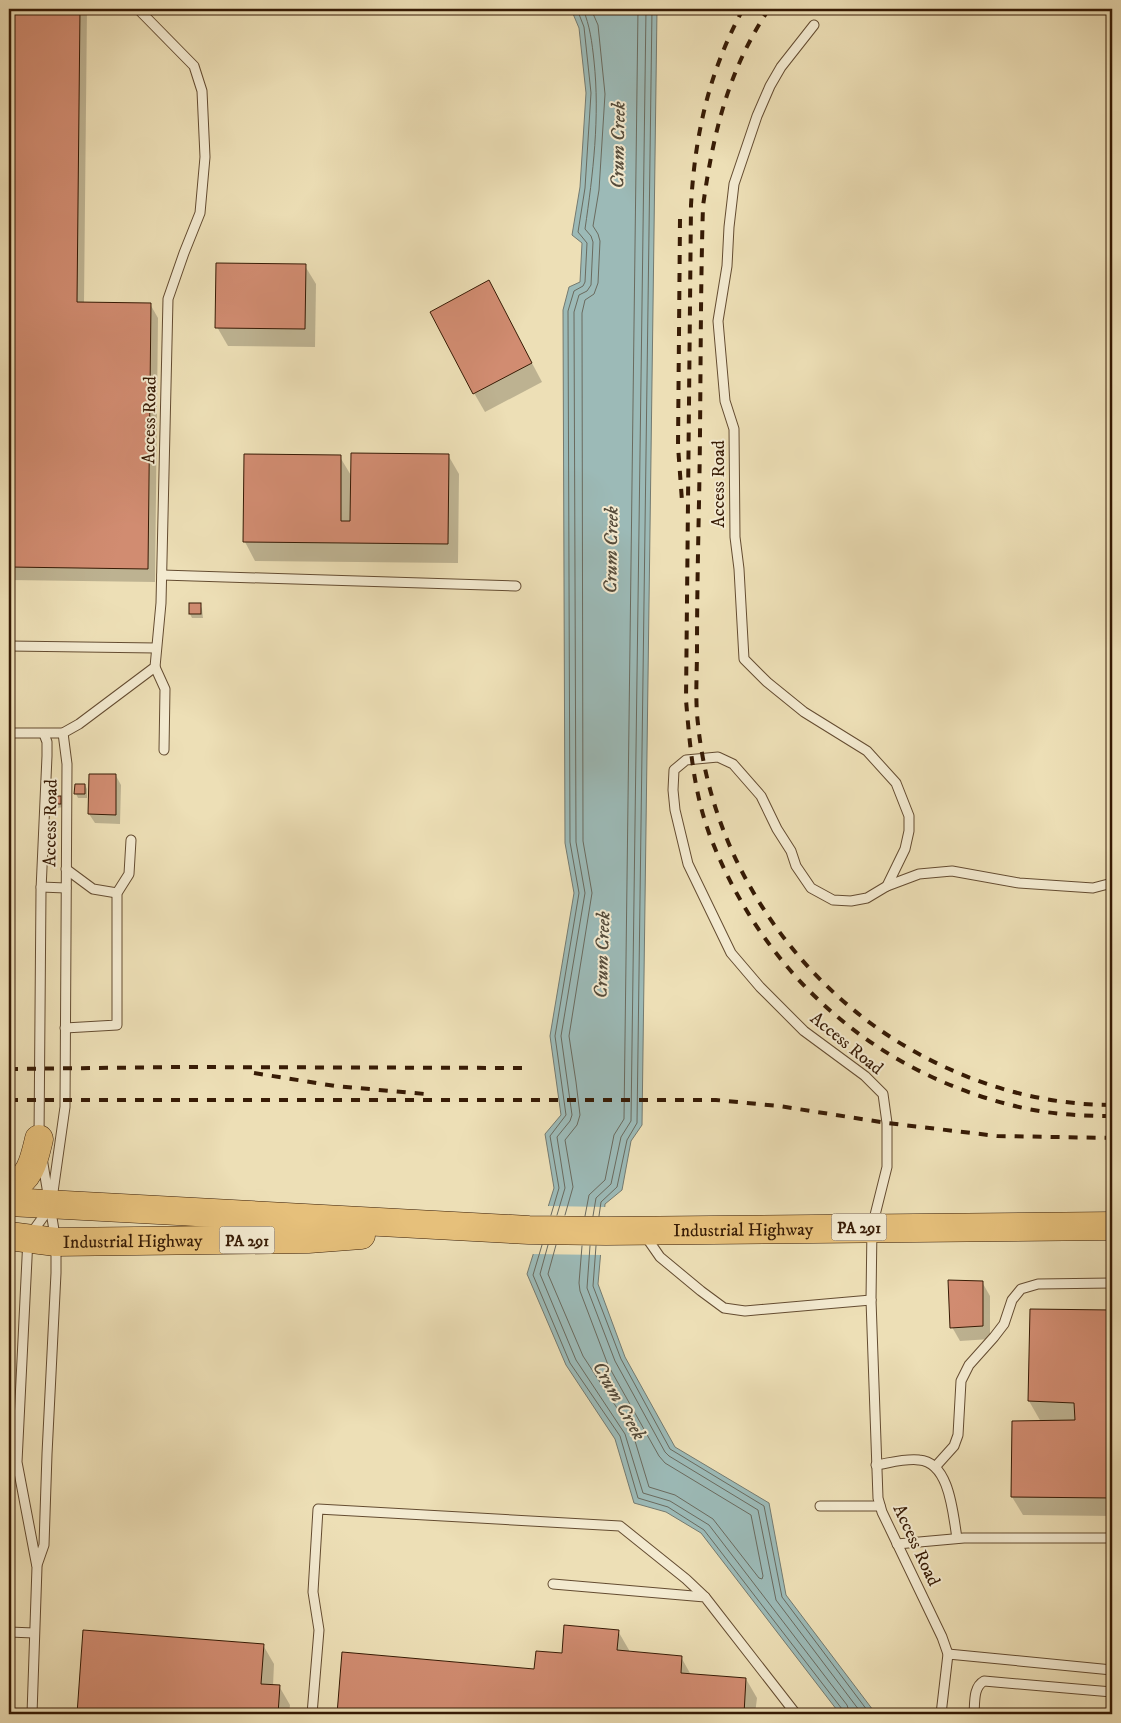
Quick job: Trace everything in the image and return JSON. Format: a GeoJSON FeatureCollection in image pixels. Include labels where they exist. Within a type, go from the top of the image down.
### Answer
{"type":"FeatureCollection","features":[{"type":"Feature","properties":{"kind":"main road"},"geometry":{"type":"LineString","coordinates":[[9,1189],[16,1185],[32,1168],[39,1138]]}},
{"type":"Feature","properties":{"kind":"main road","name":"Industrial Highway"},"geometry":{"type":"LineString","coordinates":[[9,1202],[51,1206],[529,1230],[606,1231],[1112,1226]]}},
{"type":"Feature","properties":{"kind":"main road","name":"Industrial Highway"},"geometry":{"type":"LineString","coordinates":[[18,1237],[56,1242],[308,1239],[465,1226]]}},
{"type":"Feature","properties":{"kind":"lane","name":"Access Road"},"geometry":{"type":"LineString","coordinates":[[138,9],[194,66],[202,91],[205,157],[200,213],[168,300],[162,575],[155,667]]}},
{"type":"Feature","properties":{"kind":"lane","name":"Access Road"},"geometry":{"type":"LineString","coordinates":[[814,25],[781,67],[770,86],[757,116],[734,184],[726,266],[718,321],[725,401],[734,429],[735,537],[739,569],[744,659],[766,682],[804,712],[867,751],[896,783],[909,816],[909,831],[905,849],[887,886]]}},
{"type":"Feature","properties":{"kind":"lane"},"geometry":{"type":"LineString","coordinates":[[162,575],[516,586]]}},
{"type":"Feature","properties":{"kind":"lane"},"geometry":{"type":"LineString","coordinates":[[9,646],[156,648]]}},
{"type":"Feature","properties":{"kind":"lane"},"geometry":{"type":"LineString","coordinates":[[9,733],[63,733],[80,724],[155,667],[165,689],[164,750]]}},
{"type":"Feature","properties":{"kind":"lane","name":"Access Road"},"geometry":{"type":"LineString","coordinates":[[51,1206],[65,1107],[67,764],[63,733]]}},
{"type":"Feature","properties":{"kind":"lane","name":"Access Road"},"geometry":{"type":"LineString","coordinates":[[44,734],[47,742],[48,756],[41,887],[39,1138],[51,1206]]}},
{"type":"Feature","properties":{"kind":"lane","name":"Access Road"},"geometry":{"type":"LineString","coordinates":[[941,1714],[948,1654],[878,1498],[871,1300],[872,1227],[887,1167],[887,1122],[883,1094],[865,1076],[804,1031],[760,987],[731,953],[688,864],[675,810],[674,770],[686,760],[718,757],[733,764],[761,796],[777,829],[791,851],[796,866],[811,888],[833,900],[850,901],[867,898],[887,886],[919,874],[952,872],[1019,883],[1093,888],[1112,883]]}},
{"type":"Feature","properties":{"kind":"lane"},"geometry":{"type":"LineString","coordinates":[[65,1028],[117,1025],[117,893],[129,874],[130,840]]}},
{"type":"Feature","properties":{"kind":"lane"},"geometry":{"type":"LineString","coordinates":[[66,870],[93,889],[117,893]]}},
{"type":"Feature","properties":{"kind":"lane"},"geometry":{"type":"LineString","coordinates":[[41,887],[66,888]]}},
{"type":"Feature","properties":{"kind":"lane"},"geometry":{"type":"LineString","coordinates":[[32,1714],[37,1566],[17,1462],[18,1237],[51,1206]]}},
{"type":"Feature","properties":{"kind":"lane"},"geometry":{"type":"LineString","coordinates":[[37,1566],[44,1545],[56,1282],[56,1242],[51,1206]]}},
{"type":"Feature","properties":{"kind":"lane"},"geometry":{"type":"LineString","coordinates":[[641,1230],[660,1257],[724,1308],[745,1311],[871,1300]]}},
{"type":"Feature","properties":{"kind":"lane"},"geometry":{"type":"LineString","coordinates":[[936,1466],[954,1446],[958,1435],[961,1381],[969,1365],[1004,1324],[1012,1300],[1021,1289],[1038,1284],[1112,1283]]}},
{"type":"Feature","properties":{"kind":"lane"},"geometry":{"type":"LineString","coordinates":[[876,1465],[920,1459],[936,1466],[949,1492],[957,1538]]}},
{"type":"Feature","properties":{"kind":"lane"},"geometry":{"type":"LineString","coordinates":[[820,1506],[880,1506]]}},
{"type":"Feature","properties":{"kind":"lane"},"geometry":{"type":"LineString","coordinates":[[312,1714],[319,1630],[313,1592],[318,1509],[620,1526],[686,1579],[705,1597],[796,1714]]}},
{"type":"Feature","properties":{"kind":"lane"},"geometry":{"type":"LineString","coordinates":[[897,1544],[957,1538],[1112,1538]]}},
{"type":"Feature","properties":{"kind":"lane"},"geometry":{"type":"LineString","coordinates":[[553,1584],[705,1597]]}},
{"type":"Feature","properties":{"kind":"lane"},"geometry":{"type":"LineString","coordinates":[[9,1632],[34,1633]]}},
{"type":"Feature","properties":{"kind":"lane"},"geometry":{"type":"LineString","coordinates":[[948,1654],[1112,1670]]}},
{"type":"Feature","properties":{"kind":"lane"},"geometry":{"type":"LineString","coordinates":[[974,1714],[976,1692],[979,1684],[984,1681],[1112,1692]]}},
{"type":"Feature","properties":{"kind":"water","name":"Crum Creek"},"geometry":{"type":"Polygon","coordinates":[[[571,9],[657,9],[642,1125],[631,1141],[622,1190],[605,1204],[598,1284],[625,1357],[675,1447],[769,1503],[786,1595],[876,1714],[840,1714],[701,1533],[666,1512],[634,1503],[615,1439],[566,1365],[527,1274],[554,1188],[545,1134],[561,1115],[550,1036],[574,893],[565,843],[563,310],[569,287],[580,282],[582,243],[572,235],[580,187],[586,93],[579,28],[571,9]]]}},
{"type":"Feature","properties":{"kind":"pier"},"geometry":{"type":"Polygon","coordinates":[[[546,1206],[607,1207],[603,1255],[531,1254],[546,1206]]]}},
{"type":"Feature","properties":{"kind":"building"},"geometry":{"type":"Polygon","coordinates":[[[9,9],[80,9],[77,302],[151,303],[148,569],[9,567],[9,9]]]}},
{"type":"Feature","properties":{"kind":"building"},"geometry":{"type":"Polygon","coordinates":[[[216,263],[306,264],[305,329],[215,328],[216,263]]]}},
{"type":"Feature","properties":{"kind":"building"},"geometry":{"type":"Polygon","coordinates":[[[489,280],[532,363],[473,394],[430,312],[489,280]]]}},
{"type":"Feature","properties":{"kind":"building"},"geometry":{"type":"Polygon","coordinates":[[[351,453],[449,454],[448,544],[243,542],[244,454],[341,455],[341,521],[350,521],[351,453]]]}},
{"type":"Feature","properties":{"kind":"building"},"geometry":{"type":"Polygon","coordinates":[[[189,603],[201,603],[201,614],[189,614],[189,603]]]}},
{"type":"Feature","properties":{"kind":"building"},"geometry":{"type":"Polygon","coordinates":[[[89,774],[116,774],[116,815],[88,814],[89,774]]]}},
{"type":"Feature","properties":{"kind":"building"},"geometry":{"type":"Polygon","coordinates":[[[75,784],[85,784],[85,794],[74,794],[75,784]]]}},
{"type":"Feature","properties":{"kind":"building"},"geometry":{"type":"Polygon","coordinates":[[[55,796],[61,796],[61,804],[55,804],[55,796]]]}},
{"type":"Feature","properties":{"kind":"building"},"geometry":{"type":"Polygon","coordinates":[[[948,1280],[983,1281],[983,1326],[950,1328],[948,1280]]]}},
{"type":"Feature","properties":{"kind":"building"},"geometry":{"type":"Polygon","coordinates":[[[1030,1309],[1112,1310],[1112,1498],[1011,1497],[1012,1421],[1075,1420],[1074,1403],[1028,1401],[1030,1309]]]}},
{"type":"Feature","properties":{"kind":"building"},"geometry":{"type":"Polygon","coordinates":[[[564,1625],[619,1630],[617,1650],[682,1656],[681,1673],[746,1678],[744,1714],[337,1714],[342,1652],[534,1669],[536,1651],[562,1653],[564,1625]]]}},
{"type":"Feature","properties":{"kind":"building"},"geometry":{"type":"Polygon","coordinates":[[[83,1630],[264,1644],[261,1684],[280,1685],[278,1714],[77,1714],[83,1630]]]}},
{"type":"Feature","properties":{"kind":"railway"},"geometry":{"type":"LineString","coordinates":[[743,9],[721,56],[706,104],[696,153],[691,205],[686,700],[694,772],[706,824],[734,889],[762,933],[793,974],[829,1010],[869,1041],[913,1068],[960,1089],[1011,1105],[1036,1111],[1062,1114],[1112,1116]]}},
{"type":"Feature","properties":{"kind":"railway"},"geometry":{"type":"LineString","coordinates":[[769,9],[743,55],[724,103],[717,128],[703,206],[696,696],[705,768],[717,812],[733,853],[754,893],[778,930],[806,965],[838,997],[873,1025],[928,1059],[986,1084],[1048,1100],[1112,1105]]}},
{"type":"Feature","properties":{"kind":"railway"},"geometry":{"type":"LineString","coordinates":[[680,219],[678,446],[682,501]]}},
{"type":"Feature","properties":{"kind":"railway"},"geometry":{"type":"LineString","coordinates":[[9,1069],[181,1067],[527,1068]]}},
{"type":"Feature","properties":{"kind":"railway"},"geometry":{"type":"LineString","coordinates":[[254,1073],[335,1086],[425,1094]]}},
{"type":"Feature","properties":{"kind":"railway"},"geometry":{"type":"LineString","coordinates":[[9,1100],[716,1100],[779,1106],[887,1123],[997,1136],[1112,1138]]}}]}
